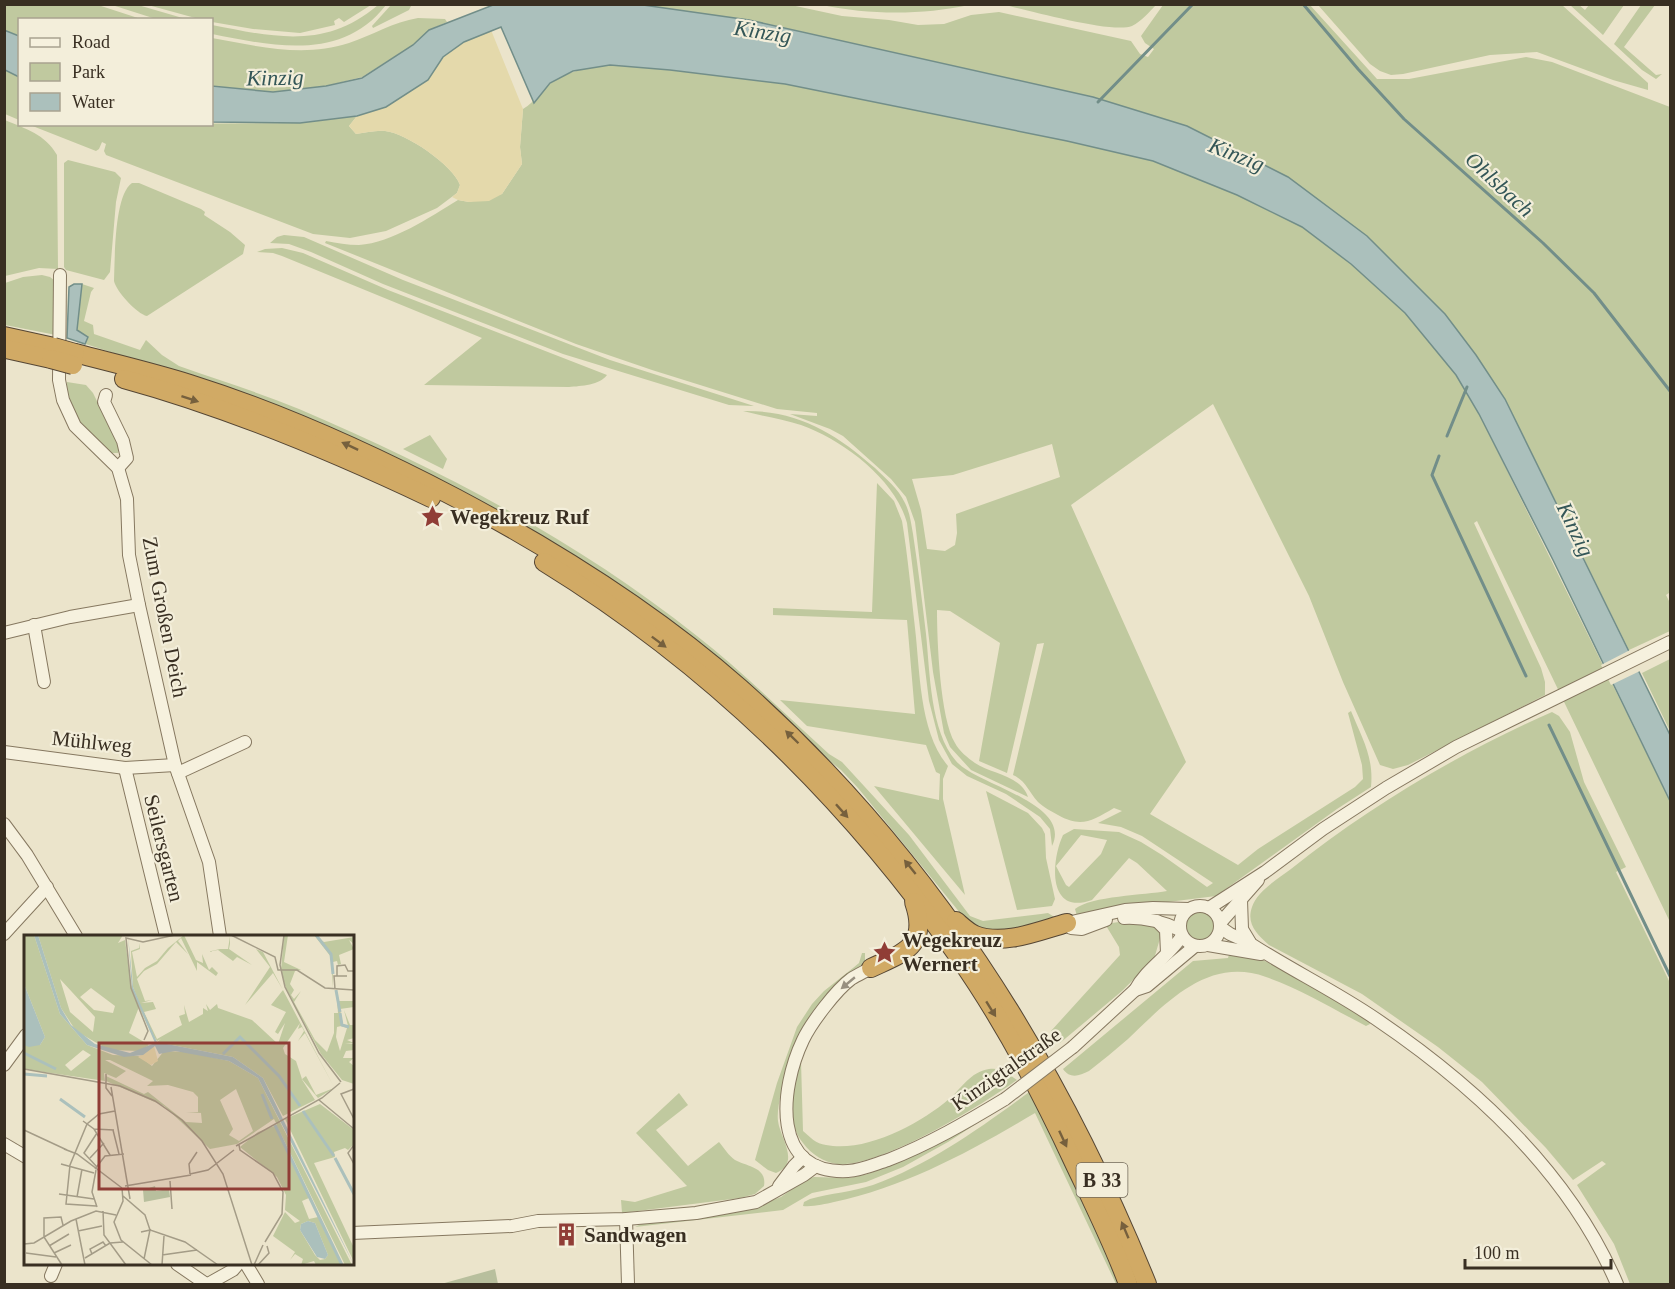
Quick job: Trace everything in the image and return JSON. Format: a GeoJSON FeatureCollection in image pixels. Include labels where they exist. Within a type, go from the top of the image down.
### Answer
{"type":"FeatureCollection","features":[{"type":"Feature","properties":{"kind":"highway","name":"B 33"},"geometry":{"type":"LineString","coordinates":[[4,336],[74,359],[189,384],[333,437],[484,513],[574,566],[699,654],[739,687],[833,777],[914,870],[945,913],[1025,1034],[1050,1078],[1092,1159],[1147,1284]]}},
{"type":"Feature","properties":{"kind":"highway","name":"B 33"},"geometry":{"type":"LineString","coordinates":[[4,348],[53,353]]}},
{"type":"Feature","properties":{"kind":"highway","name":"B 33"},"geometry":{"type":"LineString","coordinates":[[74,359],[286,434],[437,501],[558,570],[619,611],[695,669],[765,730],[803,767],[850,819],[911,891],[959,957],[1009,1037],[1059,1129],[1128,1284]]}},
{"type":"Feature","properties":{"kind":"highway"},"geometry":{"type":"LineString","coordinates":[[871,968],[903,953],[915,944],[919,933],[919,915],[911,891]]}},
{"type":"Feature","properties":{"kind":"highway","name":"B 33"},"geometry":{"type":"LineString","coordinates":[[945,913],[973,934],[990,939],[1014,937],[1067,923]]}},
{"type":"Feature","properties":{"kind":"street","name":"Zum Großen Deich"},"geometry":{"type":"LineString","coordinates":[[60,275],[59,380],[63,400],[75,426],[118,468],[127,499],[129,555],[139,605],[176,769],[209,862],[220,935]]}},
{"type":"Feature","properties":{"kind":"street","name":"Zum Großen Deich"},"geometry":{"type":"LineString","coordinates":[[106,395],[104,402],[123,441],[127,458],[118,468]]}},
{"type":"Feature","properties":{"kind":"street"},"geometry":{"type":"LineString","coordinates":[[4,633],[139,605]]}},
{"type":"Feature","properties":{"kind":"street"},"geometry":{"type":"LineString","coordinates":[[34,625],[44,682]]}},
{"type":"Feature","properties":{"kind":"street"},"geometry":{"type":"LineString","coordinates":[[1209,908],[1265,872],[1323,829],[1386,788],[1456,747],[1671,642]]}},
{"type":"Feature","properties":{"kind":"street"},"geometry":{"type":"LineString","coordinates":[[176,769],[245,742]]}},
{"type":"Feature","properties":{"kind":"street","name":"Mühlweg"},"geometry":{"type":"LineString","coordinates":[[4,752],[125,768],[176,769]]}},
{"type":"Feature","properties":{"kind":"street","name":"Seilersgarten"},"geometry":{"type":"LineString","coordinates":[[125,768],[166,935]]}},
{"type":"Feature","properties":{"kind":"street"},"geometry":{"type":"LineString","coordinates":[[4,824],[48,887],[75,935]]}},
{"type":"Feature","properties":{"kind":"street"},"geometry":{"type":"LineString","coordinates":[[1208,945],[1217,938],[1221,922],[1265,872]]}},
{"type":"Feature","properties":{"kind":"street"},"geometry":{"type":"LineString","coordinates":[[4,934],[48,887]]}},
{"type":"Feature","properties":{"kind":"street"},"geometry":{"type":"LineString","coordinates":[[1241,900],[1242,929],[1251,944]]}},
{"type":"Feature","properties":{"kind":"street"},"geometry":{"type":"LineString","coordinates":[[1181,933],[1156,920],[1145,918],[1113,918],[1099,921],[1082,929],[1071,928],[1067,923],[1125,910],[1189,909],[1199,906],[1209,908],[1230,934],[1301,972],[1376,1019],[1448,1073],[1486,1106],[1534,1154],[1564,1191],[1593,1236],[1617,1284]]}},
{"type":"Feature","properties":{"kind":"street"},"geometry":{"type":"LineString","coordinates":[[1189,909],[1181,918],[1181,933],[1185,940],[1195,946],[1208,945],[1271,957]]}},
{"type":"Feature","properties":{"kind":"street"},"geometry":{"type":"LineString","coordinates":[[1156,920],[1166,930],[1167,953]]}},
{"type":"Feature","properties":{"kind":"street","name":"Kinzigtalstraße"},"geometry":{"type":"LineString","coordinates":[[803,1157],[816,1166],[850,1171],[872,1166],[932,1140],[1005,1099],[1073,1047],[1135,990],[1141,978],[1167,953],[1181,933]]}},
{"type":"Feature","properties":{"kind":"street","name":"Kinzigtalstraße"},"geometry":{"type":"LineString","coordinates":[[1135,990],[1147,986],[1195,946]]}},
{"type":"Feature","properties":{"kind":"street"},"geometry":{"type":"LineString","coordinates":[[777,1190],[803,1157],[792,1142],[787,1128],[785,1109],[793,1067],[803,1039],[850,979],[871,968]]}},
{"type":"Feature","properties":{"kind":"street"},"geometry":{"type":"LineString","coordinates":[[4,1065],[24,1038]]}},
{"type":"Feature","properties":{"kind":"street"},"geometry":{"type":"LineString","coordinates":[[4,1143],[24,1156]]}},
{"type":"Feature","properties":{"kind":"street"},"geometry":{"type":"LineString","coordinates":[[354,1233],[468,1228],[496,1219],[525,1217],[538,1221],[626,1219],[696,1213],[756,1202],[816,1166]]}},
{"type":"Feature","properties":{"kind":"street"},"geometry":{"type":"LineString","coordinates":[[626,1219],[628,1284]]}},
{"type":"Feature","properties":{"kind":"street"},"geometry":{"type":"LineString","coordinates":[[51,1276],[55,1265]]}},
{"type":"Feature","properties":{"kind":"street"},"geometry":{"type":"LineString","coordinates":[[180,1265],[207,1284],[233,1270],[236,1265]]}},
{"type":"Feature","properties":{"kind":"street"},"geometry":{"type":"LineString","coordinates":[[247,1265],[258,1284]]}},
{"type":"Feature","properties":{"kind":"green space"},"geometry":{"type":"Polygon","coordinates":[[[1156,4],[1136,24],[1122,28],[1089,24],[1004,5],[1156,4]]]}},
{"type":"Feature","properties":{"kind":"green space"},"geometry":{"type":"Polygon","coordinates":[[[5,5],[98,5],[138,18],[18,18],[18,36],[5,30],[5,5]]]}},
{"type":"Feature","properties":{"kind":"green space"},"geometry":{"type":"Polygon","coordinates":[[[112,5],[138,5],[183,18],[153,18],[112,5]]]}},
{"type":"Feature","properties":{"kind":"green space"},"geometry":{"type":"Polygon","coordinates":[[[148,5],[371,5],[344,22],[339,18],[334,21],[335,25],[300,33],[253,29],[213,22],[213,18],[195,18],[148,5]]]}},
{"type":"Feature","properties":{"kind":"green space"},"geometry":{"type":"Polygon","coordinates":[[[378,5],[386,5],[368,23],[349,35],[328,42],[282,45],[213,34],[213,25],[278,36],[319,34],[338,29],[378,5]]]}},
{"type":"Feature","properties":{"kind":"green space"},"geometry":{"type":"Polygon","coordinates":[[[391,5],[411,6],[409,10],[373,28],[372,26],[391,5]]]}},
{"type":"Feature","properties":{"kind":"green space"},"geometry":{"type":"Polygon","coordinates":[[[636,5],[791,5],[842,16],[918,25],[944,24],[971,15],[999,12],[1131,41],[1140,54],[1148,57],[1154,49],[1145,43],[1141,36],[1163,5],[1310,5],[1377,79],[1409,79],[1526,57],[1552,62],[1670,107],[1670,595],[1669,593],[1666,595],[1670,603],[1670,631],[1629,650],[1505,399],[1445,314],[1367,236],[1288,177],[1187,126],[1093,97],[749,20],[636,5]]]}},
{"type":"Feature","properties":{"kind":"green space"},"geometry":{"type":"Polygon","coordinates":[[[822,5],[969,5],[933,11],[877,12],[822,5]]]}},
{"type":"Feature","properties":{"kind":"green space"},"geometry":{"type":"Polygon","coordinates":[[[1318,5],[1562,5],[1648,83],[1648,90],[1613,80],[1537,52],[1490,55],[1391,75],[1370,64],[1318,5]]]}},
{"type":"Feature","properties":{"kind":"green space"},"geometry":{"type":"Polygon","coordinates":[[[1570,5],[1579,5],[1585,10],[1589,5],[1624,5],[1603,35],[1570,5]]]}},
{"type":"Feature","properties":{"kind":"green space"},"geometry":{"type":"Polygon","coordinates":[[[1641,5],[1655,5],[1624,47],[1656,75],[1662,74],[1656,79],[1642,70],[1614,44],[1641,5]]]}},
{"type":"Feature","properties":{"kind":"green space"},"geometry":{"type":"Polygon","coordinates":[[[445,19],[447,22],[429,30],[413,45],[362,77],[326,86],[273,92],[213,86],[213,38],[280,49],[315,50],[349,43],[409,20],[445,19]]]}},
{"type":"Feature","properties":{"kind":"green space"},"geometry":{"type":"Polygon","coordinates":[[[610,65],[785,84],[1067,141],[1153,161],[1237,195],[1302,227],[1351,264],[1405,313],[1456,375],[1479,414],[1670,801],[1670,922],[1477,521],[1474,523],[1541,668],[1545,682],[1545,695],[1408,765],[1393,769],[1380,765],[1343,682],[1309,596],[1213,404],[1071,505],[1186,762],[1150,814],[1238,865],[1258,849],[1355,787],[1363,779],[1362,765],[1348,713],[1351,711],[1369,757],[1371,787],[1216,896],[1104,910],[1077,916],[1075,909],[1093,901],[1167,891],[1129,858],[1092,900],[1077,903],[1067,900],[1060,893],[1056,883],[1055,871],[1056,858],[1063,835],[1074,829],[1119,832],[1162,855],[1207,887],[1213,883],[1142,836],[1121,827],[1098,823],[1122,811],[1114,808],[1093,819],[1080,822],[1066,819],[1040,804],[1024,783],[1013,775],[1044,643],[1037,644],[1007,773],[979,761],[1000,643],[950,611],[937,610],[943,698],[955,743],[961,752],[975,763],[1019,784],[1028,797],[971,770],[950,747],[944,733],[933,672],[915,522],[906,497],[891,479],[843,436],[790,414],[817,416],[817,413],[777,409],[576,344],[325,243],[326,241],[359,245],[384,240],[423,221],[458,200],[469,202],[502,194],[522,164],[520,147],[523,109],[547,86],[564,75],[610,65]],[[1052,444],[953,475],[912,479],[921,510],[927,549],[945,551],[955,545],[956,514],[1060,477],[1052,444]],[[1081,835],[1056,866],[1069,887],[1101,854],[1107,840],[1081,835]]]}},
{"type":"Feature","properties":{"kind":"green space"},"geometry":{"type":"Polygon","coordinates":[[[4,70],[18,77],[18,120],[5,114],[4,70]]]}},
{"type":"Feature","properties":{"kind":"green space"},"geometry":{"type":"Polygon","coordinates":[[[357,116],[349,126],[356,134],[382,131],[405,137],[428,151],[448,168],[460,185],[457,193],[437,208],[386,231],[350,238],[313,234],[106,155],[104,151],[106,144],[102,142],[96,151],[33,126],[213,126],[213,124],[300,123],[357,116]]]}},
{"type":"Feature","properties":{"kind":"green space"},"geometry":{"type":"Polygon","coordinates":[[[5,120],[41,137],[57,155],[58,269],[39,268],[5,276],[5,120]]]}},
{"type":"Feature","properties":{"kind":"green space"},"geometry":{"type":"Polygon","coordinates":[[[68,160],[115,172],[121,178],[116,202],[110,272],[104,280],[66,270],[64,267],[64,163],[68,160]]]}},
{"type":"Feature","properties":{"kind":"green space"},"geometry":{"type":"Polygon","coordinates":[[[132,183],[139,183],[201,209],[205,212],[204,215],[245,245],[243,254],[147,316],[128,301],[114,281],[119,213],[126,190],[132,183]]]}},
{"type":"Feature","properties":{"kind":"green space"},"geometry":{"type":"Polygon","coordinates":[[[284,235],[304,237],[403,280],[610,360],[754,406],[729,405],[563,354],[383,284],[311,252],[289,244],[270,243],[284,235]]]}},
{"type":"Feature","properties":{"kind":"green space"},"geometry":{"type":"Polygon","coordinates":[[[282,248],[303,253],[388,290],[607,375],[595,383],[569,387],[424,385],[482,338],[282,256],[257,252],[282,248]]]}},
{"type":"Feature","properties":{"kind":"green space"},"geometry":{"type":"Polygon","coordinates":[[[42,275],[55,281],[56,335],[5,325],[5,283],[23,277],[42,275]]]}},
{"type":"Feature","properties":{"kind":"green space"},"geometry":{"type":"Polygon","coordinates":[[[74,284],[94,288],[84,321],[93,325],[94,334],[140,350],[146,340],[162,355],[179,366],[284,403],[351,432],[455,482],[604,568],[714,650],[829,754],[842,762],[909,835],[970,916],[983,921],[1048,913],[1056,918],[1002,936],[974,930],[841,770],[576,557],[132,359],[67,338],[69,287],[74,284]]]}},
{"type":"Feature","properties":{"kind":"green space"},"geometry":{"type":"Polygon","coordinates":[[[67,382],[86,385],[93,393],[120,448],[118,453],[111,453],[79,422],[68,403],[67,382]]]}},
{"type":"Feature","properties":{"kind":"green space"},"geometry":{"type":"Polygon","coordinates":[[[743,411],[781,415],[815,426],[860,455],[899,493],[907,507],[912,526],[930,683],[936,718],[947,748],[956,761],[967,770],[1019,796],[1049,818],[1055,831],[1052,846],[1050,829],[1040,817],[1006,794],[967,776],[952,764],[939,740],[929,701],[907,523],[891,491],[865,463],[834,440],[801,425],[743,411]]]}},
{"type":"Feature","properties":{"kind":"green space"},"geometry":{"type":"Polygon","coordinates":[[[430,435],[447,459],[443,469],[403,449],[430,435]]]}},
{"type":"Feature","properties":{"kind":"green space"},"geometry":{"type":"Polygon","coordinates":[[[877,483],[894,501],[902,521],[922,700],[931,736],[948,766],[943,779],[943,799],[965,895],[874,786],[939,800],[940,774],[936,772],[926,745],[807,726],[780,700],[915,714],[907,620],[773,615],[773,608],[872,612],[877,483]]]}},
{"type":"Feature","properties":{"kind":"green space"},"geometry":{"type":"Polygon","coordinates":[[[1670,659],[1670,731],[1642,673],[1670,659]]]}},
{"type":"Feature","properties":{"kind":"green space"},"geometry":{"type":"Polygon","coordinates":[[[1552,712],[1559,716],[1570,732],[1584,782],[1626,867],[1616,872],[1670,983],[1670,1284],[1630,1284],[1614,1244],[1577,1185],[1606,1164],[1602,1161],[1573,1180],[1546,1148],[1482,1082],[1438,1047],[1362,994],[1269,945],[1257,933],[1250,919],[1252,907],[1263,891],[1351,824],[1450,763],[1552,712]]]}},
{"type":"Feature","properties":{"kind":"green space"},"geometry":{"type":"Polygon","coordinates":[[[986,791],[1028,813],[1042,828],[1045,834],[1046,858],[1055,899],[1052,906],[1017,910],[986,791]]]}},
{"type":"Feature","properties":{"kind":"green space"},"geometry":{"type":"Polygon","coordinates":[[[1200,911],[1211,915],[1215,926],[1211,937],[1200,941],[1189,937],[1185,926],[1189,915],[1200,911]]]}},
{"type":"Feature","properties":{"kind":"green space"},"geometry":{"type":"Polygon","coordinates":[[[1133,920],[1158,927],[1161,935],[1154,959],[1122,991],[1060,1043],[1051,1031],[1120,955],[1119,947],[1105,924],[1133,920]]]}},
{"type":"Feature","properties":{"kind":"green space"},"geometry":{"type":"Polygon","coordinates":[[[1230,951],[1277,966],[1369,1020],[1370,1024],[1366,1026],[1304,993],[1266,977],[1245,972],[1225,973],[1207,978],[1173,998],[1089,1071],[1075,1076],[1063,1069],[1193,961],[1228,958],[1230,951]]]}},
{"type":"Feature","properties":{"kind":"green space"},"geometry":{"type":"Polygon","coordinates":[[[862,953],[865,953],[865,962],[824,998],[796,1043],[787,1069],[778,1111],[778,1121],[787,1150],[787,1163],[776,1173],[768,1170],[755,1160],[777,1083],[797,1027],[812,1004],[824,991],[859,963],[862,953]]]}},
{"type":"Feature","properties":{"kind":"green space"},"geometry":{"type":"Polygon","coordinates":[[[801,1061],[803,1131],[813,1140],[826,1145],[858,1145],[908,1127],[949,1099],[971,1077],[982,1071],[997,1069],[1017,1080],[956,1119],[904,1146],[856,1163],[837,1164],[810,1151],[797,1134],[792,1103],[801,1061]]]}},
{"type":"Feature","properties":{"kind":"green space"},"geometry":{"type":"Polygon","coordinates":[[[1032,1090],[1122,1284],[1116,1284],[1035,1113],[988,1140],[913,1177],[861,1195],[803,1206],[804,1202],[810,1199],[873,1185],[915,1166],[975,1130],[1032,1090]]]}},
{"type":"Feature","properties":{"kind":"green space"},"geometry":{"type":"Polygon","coordinates":[[[679,1093],[688,1105],[656,1130],[688,1166],[719,1142],[735,1160],[760,1171],[763,1175],[764,1186],[755,1194],[740,1198],[622,1213],[621,1200],[635,1202],[687,1186],[636,1133],[679,1093]]]}},
{"type":"Feature","properties":{"kind":"green space"},"geometry":{"type":"Polygon","coordinates":[[[990,1115],[903,1167],[866,1182],[812,1193],[783,1210],[635,1227],[643,1223],[757,1206],[781,1197],[806,1179],[814,1177],[849,1178],[868,1174],[898,1162],[990,1115]]]}},
{"type":"Feature","properties":{"kind":"green space"},"geometry":{"type":"Polygon","coordinates":[[[495,1269],[498,1284],[441,1284],[495,1269]]]}},
{"type":"Feature","properties":{"kind":"sand"},"geometry":{"type":"Polygon","coordinates":[[[491,30],[523,109],[520,147],[522,164],[502,194],[489,201],[469,202],[452,197],[457,193],[460,185],[456,177],[428,151],[394,133],[374,131],[356,134],[349,126],[357,116],[386,107],[428,80],[443,57],[464,42],[491,30]]]}},
{"type":"Feature","properties":{"kind":"water","name":"Kinzig"},"geometry":{"type":"Polygon","coordinates":[[[636,4],[749,20],[1093,97],[1187,126],[1288,177],[1367,236],[1445,314],[1505,399],[1670,735],[1670,801],[1553,560],[1479,414],[1456,375],[1405,313],[1351,264],[1302,227],[1237,195],[1153,161],[1067,141],[785,84],[610,65],[573,71],[550,83],[534,103],[501,27],[464,42],[443,57],[428,80],[386,107],[357,116],[300,123],[213,122],[213,86],[273,92],[326,86],[362,78],[413,45],[429,30],[493,5],[636,4]]]}},
{"type":"Feature","properties":{"kind":"water"},"geometry":{"type":"Polygon","coordinates":[[[4,30],[18,36],[18,76],[5,70],[4,30]]]}},
{"type":"Feature","properties":{"kind":"water"},"geometry":{"type":"Polygon","coordinates":[[[82,284],[77,330],[88,337],[85,344],[67,338],[69,287],[82,284]]]}},
{"type":"Feature","properties":{"kind":"pier"},"geometry":{"type":"Polygon","coordinates":[[[1632,649],[1642,670],[1611,685],[1601,665],[1632,649]]]}},
{"type":"Feature","properties":{"kind":"waterway","name":"Ohlsbach"},"geometry":{"type":"LineString","coordinates":[[1098,102],[1193,4]]}},
{"type":"Feature","properties":{"kind":"waterway","name":"Ohlsbach"},"geometry":{"type":"LineString","coordinates":[[1303,4],[1404,119],[1543,243],[1594,293],[1670,391]]}},
{"type":"Feature","properties":{"kind":"waterway"},"geometry":{"type":"LineString","coordinates":[[1447,436],[1467,387]]}},
{"type":"Feature","properties":{"kind":"waterway"},"geometry":{"type":"LineString","coordinates":[[1439,456],[1432,475],[1526,676]]}},
{"type":"Feature","properties":{"kind":"waterway"},"geometry":{"type":"LineString","coordinates":[[1549,725],[1670,976]]}},
{"type":"Feature","properties":{"kind":"place","name":"Wegekreuz Ruf"},"geometry":{"type":"Point","coordinates":[432,517]}},
{"type":"Feature","properties":{"kind":"place","name":"Wegekreuz Wernert"},"geometry":{"type":"Point","coordinates":[884,952]}},
{"type":"Feature","properties":{"kind":"place","name":"Sandwagen"},"geometry":{"type":"Point","coordinates":[566,1235]}}]}
